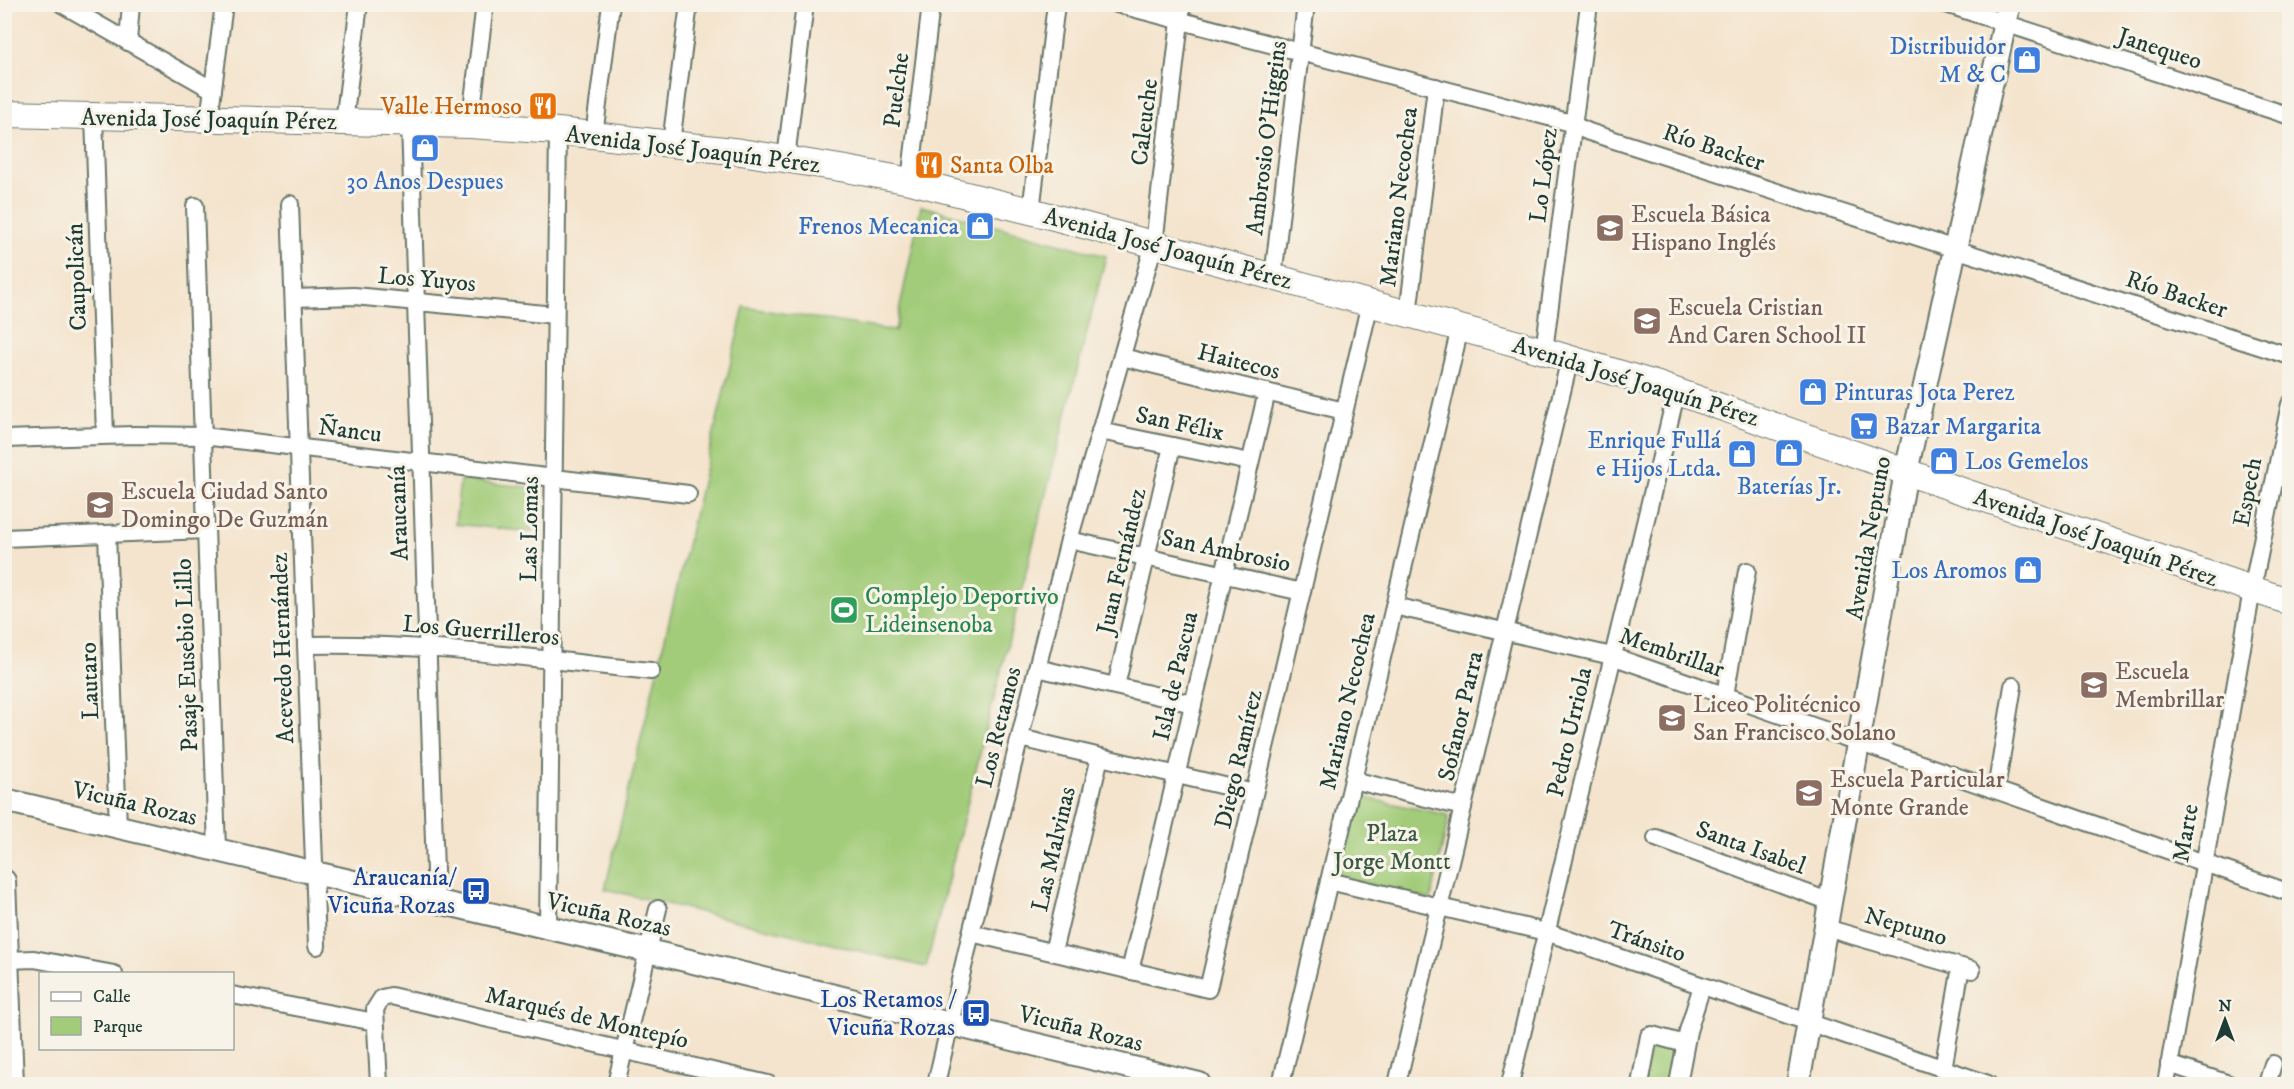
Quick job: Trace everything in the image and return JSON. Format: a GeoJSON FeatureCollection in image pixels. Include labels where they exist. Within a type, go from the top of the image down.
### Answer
{"type":"FeatureCollection","features":[{"type":"Feature","properties":{"kind":"main road","name":"Avenida Neptuno"},"geometry":{"type":"LineString","coordinates":[[1798,1084],[1906,472],[2007,14]]}},
{"type":"Feature","properties":{"kind":"main road","name":"Avenida José Joaquín Pérez"},"geometry":{"type":"LineString","coordinates":[[4,114],[470,125],[558,131],[786,158],[910,181],[1154,244],[1570,358],[1677,390],[1906,472],[2289,602]]}},
{"type":"Feature","properties":{"kind":"main road","name":"Vicuña Rozas"},"geometry":{"type":"LineString","coordinates":[[4,800],[548,927],[1199,1084]]}},
{"type":"Feature","properties":{"kind":"main road"},"geometry":{"type":"LineString","coordinates":[[4,880],[12,1084]]}},
{"type":"Feature","properties":{"kind":"street"},"geometry":{"type":"LineString","coordinates":[[62,4],[213,90]]}},
{"type":"Feature","properties":{"kind":"street"},"geometry":{"type":"LineString","coordinates":[[128,42],[131,4]]}},
{"type":"Feature","properties":{"kind":"street"},"geometry":{"type":"LineString","coordinates":[[209,119],[224,4]]}},
{"type":"Feature","properties":{"kind":"street"},"geometry":{"type":"LineString","coordinates":[[345,122],[359,4]]}},
{"type":"Feature","properties":{"kind":"street"},"geometry":{"type":"LineString","coordinates":[[470,125],[485,4]]}},
{"type":"Feature","properties":{"kind":"street"},"geometry":{"type":"LineString","coordinates":[[594,135],[611,4]]}},
{"type":"Feature","properties":{"kind":"street"},"geometry":{"type":"LineString","coordinates":[[671,143],[689,4]]}},
{"type":"Feature","properties":{"kind":"street"},"geometry":{"type":"LineString","coordinates":[[786,158],[805,4]]}},
{"type":"Feature","properties":{"kind":"street","name":"Puelche"},"geometry":{"type":"LineString","coordinates":[[910,181],[931,4]]}},
{"type":"Feature","properties":{"kind":"street"},"geometry":{"type":"LineString","coordinates":[[1031,211],[1056,4]]}},
{"type":"Feature","properties":{"kind":"street","name":"Río Backer"},"geometry":{"type":"LineString","coordinates":[[1117,4],[1181,13],[1300,52],[1564,121],[1589,132],[2289,356]]}},
{"type":"Feature","properties":{"kind":"street","name":"Ambrosio O'Higgins"},"geometry":{"type":"LineString","coordinates":[[1273,277],[1306,4]]}},
{"type":"Feature","properties":{"kind":"street","name":"Lo López"},"geometry":{"type":"LineString","coordinates":[[1544,351],[1589,4]]}},
{"type":"Feature","properties":{"kind":"street","name":"Janequeo"},"geometry":{"type":"LineString","coordinates":[[1946,4],[2007,14],[2289,116]]}},
{"type":"Feature","properties":{"kind":"street","name":"Caleuche"},"geometry":{"type":"LineString","coordinates":[[1154,244],[1181,13]]}},
{"type":"Feature","properties":{"kind":"street","name":"Mariano Necochea"},"geometry":{"type":"LineString","coordinates":[[1408,314],[1436,87]]}},
{"type":"Feature","properties":{"kind":"street","name":"Caupolicán"},"geometry":{"type":"LineString","coordinates":[[94,116],[105,435]]}},
{"type":"Feature","properties":{"kind":"street","name":"Araucanía"},"geometry":{"type":"LineString","coordinates":[[410,124],[436,901]]}},
{"type":"Feature","properties":{"kind":"street","name":"Las Lomas"},"geometry":{"type":"LineString","coordinates":[[548,927],[558,131]]}},
{"type":"Feature","properties":{"kind":"street","name":"Acevedo Hernández"},"geometry":{"type":"LineString","coordinates":[[290,204],[317,946]]}},
{"type":"Feature","properties":{"kind":"street","name":"Pasaje Eusebio Lillo"},"geometry":{"type":"LineString","coordinates":[[195,206],[217,850]]}},
{"type":"Feature","properties":{"kind":"street","name":"Los Retamos"},"geometry":{"type":"LineString","coordinates":[[936,1084],[971,933],[1070,540],[1154,244]]}},
{"type":"Feature","properties":{"kind":"street","name":"Los Yuyos"},"geometry":{"type":"LineString","coordinates":[[294,298],[354,296],[555,315]]}},
{"type":"Feature","properties":{"kind":"street","name":"Diego Ramírez"},"geometry":{"type":"LineString","coordinates":[[971,933],[1208,989],[1370,303]]}},
{"type":"Feature","properties":{"kind":"street","name":"Mariano Necochea"},"geometry":{"type":"LineString","coordinates":[[1281,1084],[1460,328]]}},
{"type":"Feature","properties":{"kind":"street","name":"Haitecos"},"geometry":{"type":"LineString","coordinates":[[1122,357],[1344,411]]}},
{"type":"Feature","properties":{"kind":"street","name":"Sofanor Parra"},"geometry":{"type":"LineString","coordinates":[[1397,1084],[1570,358]]}},
{"type":"Feature","properties":{"kind":"street","name":"Pedro Urriola"},"geometry":{"type":"LineString","coordinates":[[1510,1084],[1677,390]]}},
{"type":"Feature","properties":{"kind":"street","name":"Isla de Pascua"},"geometry":{"type":"LineString","coordinates":[[1130,971],[1267,392]]}},
{"type":"Feature","properties":{"kind":"street","name":"Espech"},"geometry":{"type":"LineString","coordinates":[[2252,590],[2289,404]]}},
{"type":"Feature","properties":{"kind":"street","name":"San Félix"},"geometry":{"type":"LineString","coordinates":[[1101,431],[1250,462]]}},
{"type":"Feature","properties":{"kind":"street","name":"Ñancu"},"geometry":{"type":"LineString","coordinates":[[4,438],[105,435],[203,436],[688,494]]}},
{"type":"Feature","properties":{"kind":"street","name":"Juan Fernández"},"geometry":{"type":"LineString","coordinates":[[1116,686],[1172,446]]}},
{"type":"Feature","properties":{"kind":"street"},"geometry":{"type":"LineString","coordinates":[[4,538],[206,530]]}},
{"type":"Feature","properties":{"kind":"street","name":"Lautaro"},"geometry":{"type":"LineString","coordinates":[[107,534],[118,827]]}},
{"type":"Feature","properties":{"kind":"street","name":"San Ambrosio"},"geometry":{"type":"LineString","coordinates":[[1070,540],[1302,592]]}},
{"type":"Feature","properties":{"kind":"street"},"geometry":{"type":"LineString","coordinates":[[1725,695],[1747,571]]}},
{"type":"Feature","properties":{"kind":"street","name":"Marte"},"geometry":{"type":"LineString","coordinates":[[2166,1084],[2252,590]]}},
{"type":"Feature","properties":{"kind":"street","name":"Membrillar"},"geometry":{"type":"LineString","coordinates":[[1394,606],[1612,656],[2289,893]]}},
{"type":"Feature","properties":{"kind":"street","name":"Los Guerrilleros"},"geometry":{"type":"LineString","coordinates":[[306,645],[365,644],[427,648],[651,671]]}},
{"type":"Feature","properties":{"kind":"street"},"geometry":{"type":"LineString","coordinates":[[1037,668],[1193,704]]}},
{"type":"Feature","properties":{"kind":"street"},"geometry":{"type":"LineString","coordinates":[[1996,790],[2013,686]]}},
{"type":"Feature","properties":{"kind":"street"},"geometry":{"type":"LineString","coordinates":[[1020,738],[1254,793]]}},
{"type":"Feature","properties":{"kind":"street","name":"Las Malvinas"},"geometry":{"type":"LineString","coordinates":[[1053,952],[1100,757]]}},
{"type":"Feature","properties":{"kind":"street"},"geometry":{"type":"LineString","coordinates":[[1353,780],[1463,807]]}},
{"type":"Feature","properties":{"kind":"street","name":"Santa Isabel"},"geometry":{"type":"LineString","coordinates":[[1656,838],[1831,902]]}},
{"type":"Feature","properties":{"kind":"street","name":"Tránsito"},"geometry":{"type":"LineString","coordinates":[[1329,881],[1546,932],[1988,1084]]}},
{"type":"Feature","properties":{"kind":"street"},"geometry":{"type":"LineString","coordinates":[[616,1084],[658,909]]}},
{"type":"Feature","properties":{"kind":"street","name":"Neptuno"},"geometry":{"type":"LineString","coordinates":[[1826,928],[1967,969],[1943,1069]]}},
{"type":"Feature","properties":{"kind":"street"},"geometry":{"type":"LineString","coordinates":[[8,960],[34,959],[103,972]]}},
{"type":"Feature","properties":{"kind":"street"},"geometry":{"type":"LineString","coordinates":[[1678,1084],[1685,1044],[1702,986]]}},
{"type":"Feature","properties":{"kind":"street"},"geometry":{"type":"LineString","coordinates":[[234,995],[375,1022],[379,1084]]}},
{"type":"Feature","properties":{"kind":"street","name":"Marqués de Montepío"},"geometry":{"type":"LineString","coordinates":[[375,1022],[375,1009],[379,1001],[386,996],[396,996],[768,1084]]}},
{"type":"Feature","properties":{"kind":"street"},"geometry":{"type":"LineString","coordinates":[[1640,1084],[1649,1036],[1653,1035],[1685,1044]]}},
{"type":"Feature","properties":{"kind":"street"},"geometry":{"type":"LineString","coordinates":[[2169,1064],[2229,1084]]}},
{"type":"Feature","properties":{"kind":"street"},"geometry":{"type":"LineString","coordinates":[[2267,1084],[2273,1064]]}},
{"type":"Feature","properties":{"kind":"green space","name":"Complejo Deportivo Lideinsenoba"},"geometry":{"type":"Polygon","coordinates":[[[921,206],[1106,256],[926,967],[605,889],[744,307],[895,331],[921,206]]]}},
{"type":"Feature","properties":{"kind":"green space"},"geometry":{"type":"Polygon","coordinates":[[[460,480],[537,488],[532,532],[455,524],[460,480]]]}},
{"type":"Feature","properties":{"kind":"green space","name":"Plaza Jorge Montt"},"geometry":{"type":"Polygon","coordinates":[[[1355,796],[1449,815],[1431,900],[1337,877],[1355,796]]]}},
{"type":"Feature","properties":{"kind":"green space"},"geometry":{"type":"Polygon","coordinates":[[[1651,1041],[1678,1047],[1671,1084],[1643,1084],[1651,1041]]]}},
{"type":"Feature","properties":{"kind":"place","name":"Distribuidor M & C"},"geometry":{"type":"Point","coordinates":[2027,60]}},
{"type":"Feature","properties":{"kind":"place","name":"Valle Hermoso"},"geometry":{"type":"Point","coordinates":[543,106]}},
{"type":"Feature","properties":{"kind":"place","name":"30 Anos Despues"},"geometry":{"type":"Point","coordinates":[425,148]}},
{"type":"Feature","properties":{"kind":"place","name":"Santa Olba"},"geometry":{"type":"Point","coordinates":[929,165]}},
{"type":"Feature","properties":{"kind":"place","name":"Frenos Mecanica"},"geometry":{"type":"Point","coordinates":[980,226]}},
{"type":"Feature","properties":{"kind":"place","name":"Escuela Básica Hispano Inglés"},"geometry":{"type":"Point","coordinates":[1610,228]}},
{"type":"Feature","properties":{"kind":"place","name":"Escuela Cristian And Caren School II"},"geometry":{"type":"Point","coordinates":[1647,321]}},
{"type":"Feature","properties":{"kind":"place","name":"Pinturas Jota Perez"},"geometry":{"type":"Point","coordinates":[1813,392]}},
{"type":"Feature","properties":{"kind":"place","name":"Bazar Margarita"},"geometry":{"type":"Point","coordinates":[1864,426]}},
{"type":"Feature","properties":{"kind":"place","name":"Baterías Jr."},"geometry":{"type":"Point","coordinates":[1789,453]}},
{"type":"Feature","properties":{"kind":"place","name":"Enrique Fullá e Hijos Ltda."},"geometry":{"type":"Point","coordinates":[1742,454]}},
{"type":"Feature","properties":{"kind":"place","name":"Los Gemelos"},"geometry":{"type":"Point","coordinates":[1944,461]}},
{"type":"Feature","properties":{"kind":"place","name":"Escuela Ciudad Santo Domingo De Guzmán"},"geometry":{"type":"Point","coordinates":[100,505]}},
{"type":"Feature","properties":{"kind":"place","name":"Los Aromos"},"geometry":{"type":"Point","coordinates":[2028,570]}},
{"type":"Feature","properties":{"kind":"place","name":"Complejo Deportivo Lideinsenoba"},"geometry":{"type":"Point","coordinates":[844,610]}},
{"type":"Feature","properties":{"kind":"place","name":"Escuela Membrillar"},"geometry":{"type":"Point","coordinates":[2094,685]}},
{"type":"Feature","properties":{"kind":"place","name":"Liceo Politécnico San Francisco Solano"},"geometry":{"type":"Point","coordinates":[1672,718]}},
{"type":"Feature","properties":{"kind":"place","name":"Escuela Particular Monte Grande"},"geometry":{"type":"Point","coordinates":[1809,793]}},
{"type":"Feature","properties":{"kind":"place","name":"Araucanía/ Vicuña Rozas"},"geometry":{"type":"Point","coordinates":[476,891]}},
{"type":"Feature","properties":{"kind":"place","name":"Los Retamos / Vicuña Rozas"},"geometry":{"type":"Point","coordinates":[976,1013]}}]}
